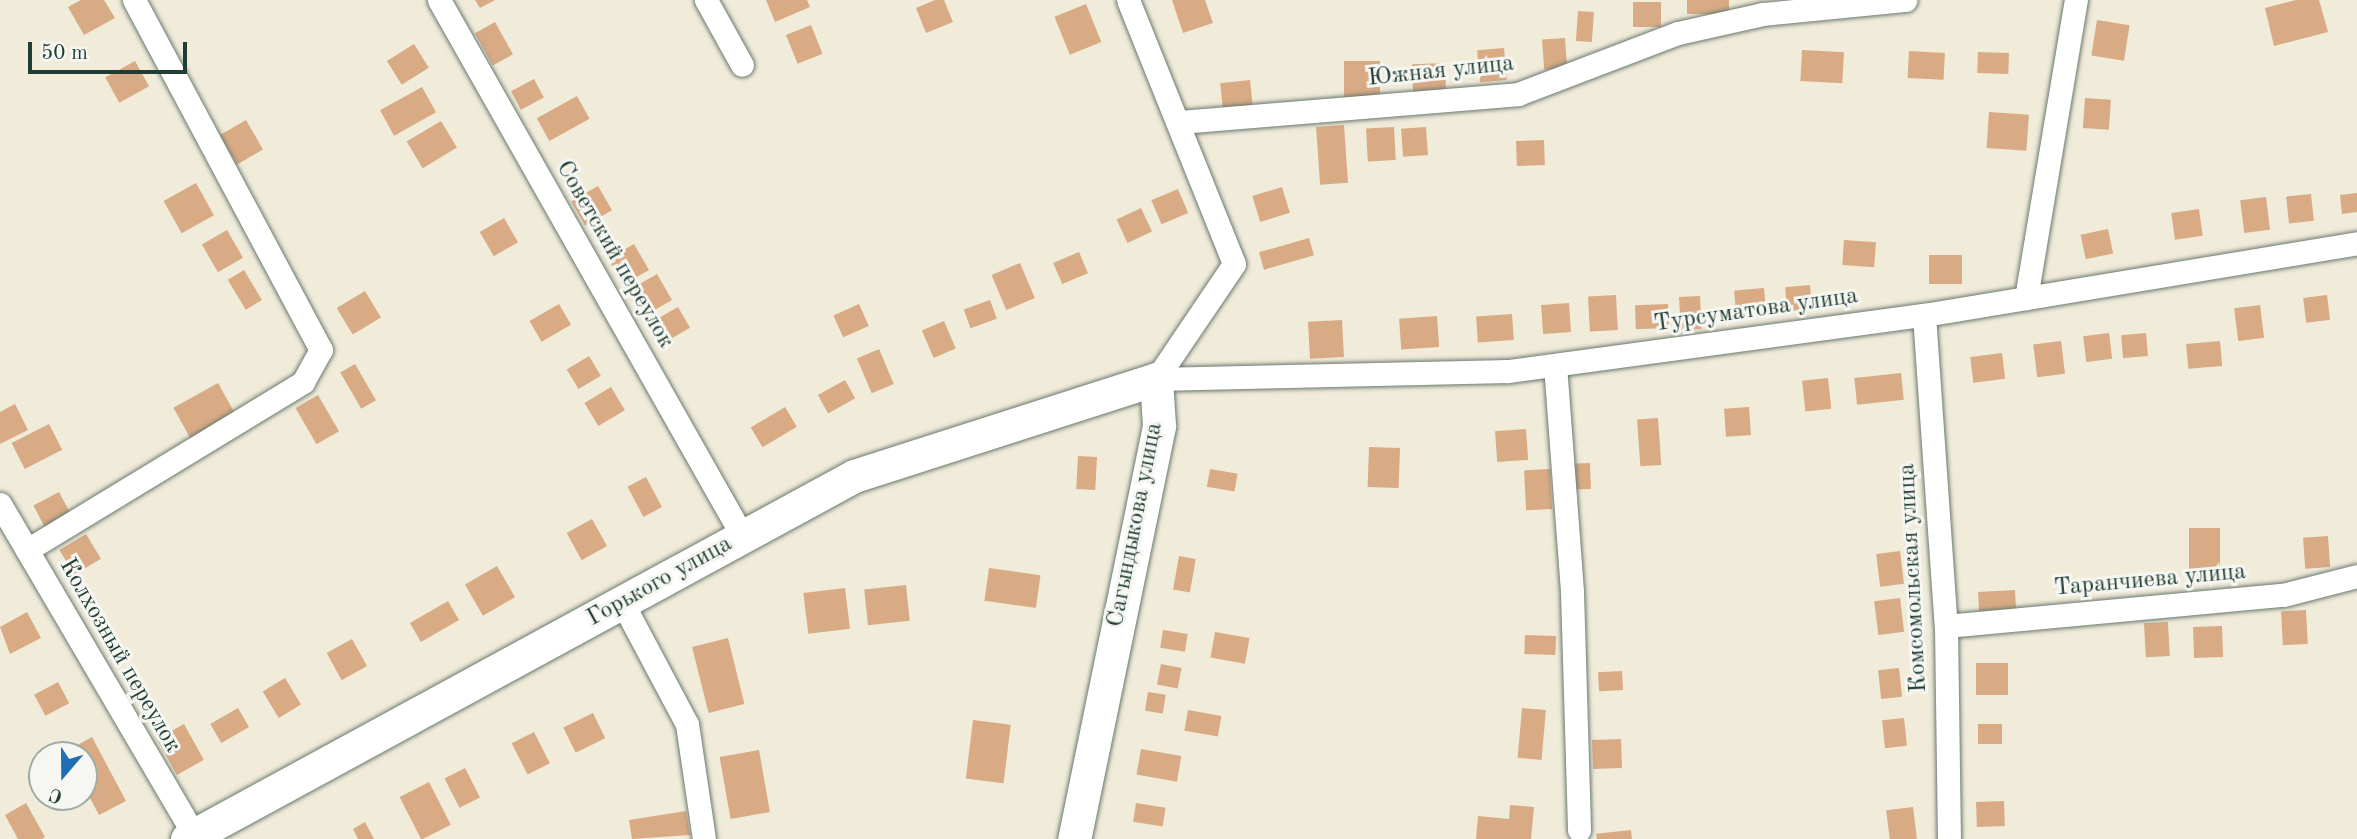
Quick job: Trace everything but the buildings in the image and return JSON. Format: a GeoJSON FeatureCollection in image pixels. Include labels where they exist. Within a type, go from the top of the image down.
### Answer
{"type":"FeatureCollection","features":[{"type":"Feature","properties":{"kind":"street"},"geometry":{"type":"LineString","coordinates":[[27,550],[303,382],[321,350],[134,0]]}},
{"type":"Feature","properties":{"kind":"street","name":"Советский переулок"},"geometry":{"type":"LineString","coordinates":[[439,0],[743,537]]}},
{"type":"Feature","properties":{"kind":"street"},"geometry":{"type":"LineString","coordinates":[[706,0],[742,65]]}},
{"type":"Feature","properties":{"kind":"street"},"geometry":{"type":"LineString","coordinates":[[1128,0],[1234,264],[1156,379]]}},
{"type":"Feature","properties":{"kind":"street","name":"Южная улица"},"geometry":{"type":"LineString","coordinates":[[1179,122],[1518,94],[1678,33],[1763,15],[1905,0]]}},
{"type":"Feature","properties":{"kind":"street"},"geometry":{"type":"LineString","coordinates":[[2026,298],[2076,0]]}},
{"type":"Feature","properties":{"kind":"street","name":"Турсуматова улица"},"geometry":{"type":"LineString","coordinates":[[1156,379],[1508,372],[1924,315],[2357,243]]}},
{"type":"Feature","properties":{"kind":"street","name":"Комсомольская улица"},"geometry":{"type":"LineString","coordinates":[[1924,315],[1946,626],[1949,839]]}},
{"type":"Feature","properties":{"kind":"street"},"geometry":{"type":"LineString","coordinates":[[1555,365],[1572,592],[1579,830]]}},
{"type":"Feature","properties":{"kind":"street","name":"Горького улица"},"geometry":{"type":"LineString","coordinates":[[190,837],[855,476],[1156,379]]}},
{"type":"Feature","properties":{"kind":"street","name":"Сагындыкова улица"},"geometry":{"type":"LineString","coordinates":[[1074,839],[1159,426],[1156,379]]}},
{"type":"Feature","properties":{"kind":"street","name":"Колхозный переулок"},"geometry":{"type":"LineString","coordinates":[[0,504],[190,837]]}},
{"type":"Feature","properties":{"kind":"street","name":"Таранчиева улица"},"geometry":{"type":"LineString","coordinates":[[1946,626],[2283,595],[2357,576]]}},
{"type":"Feature","properties":{"kind":"street"},"geometry":{"type":"LineString","coordinates":[[622,602],[687,724],[704,839]]}}]}
